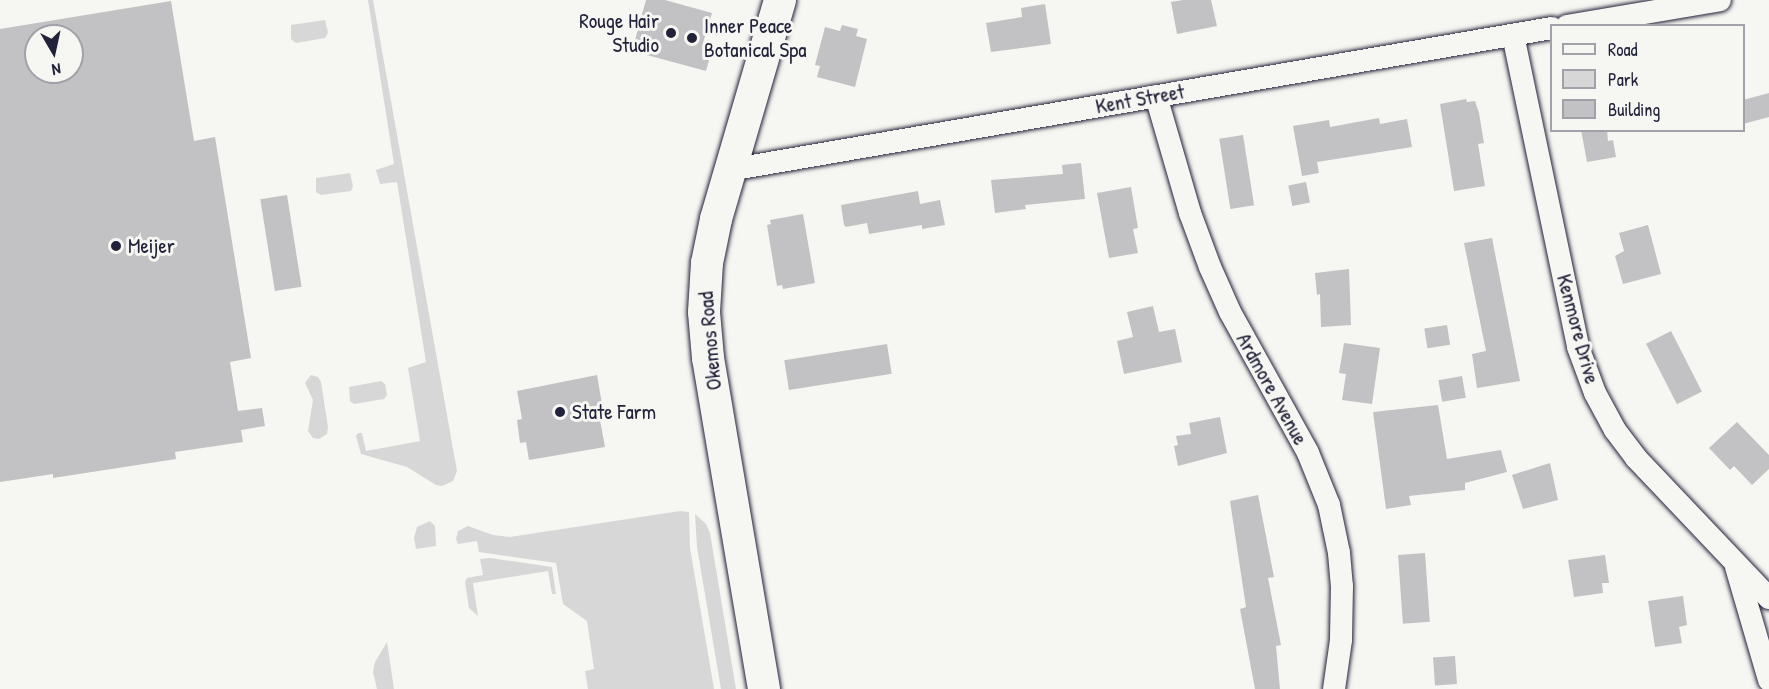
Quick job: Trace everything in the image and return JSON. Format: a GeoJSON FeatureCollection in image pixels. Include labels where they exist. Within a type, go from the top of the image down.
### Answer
{"type":"FeatureCollection","features":[{"type":"Feature","properties":{"kind":"main road","name":"Okemos Road"},"geometry":{"type":"LineString","coordinates":[[764,689],[705,323],[707,263],[729,170],[780,0]]}},
{"type":"Feature","properties":{"kind":"street"},"geometry":{"type":"LineString","coordinates":[[1579,24],[1720,0]]}},
{"type":"Feature","properties":{"kind":"street","name":"Kent Street"},"geometry":{"type":"LineString","coordinates":[[729,170],[1550,28]]}},
{"type":"Feature","properties":{"kind":"street","name":"Kenmore Drive"},"geometry":{"type":"LineString","coordinates":[[1513,35],[1578,347],[1591,385],[1604,412],[1636,458],[1769,598]]}},
{"type":"Feature","properties":{"kind":"street","name":"Ardmore Avenue"},"geometry":{"type":"LineString","coordinates":[[1156,96],[1190,213],[1210,267],[1230,312],[1308,453],[1329,505],[1339,553],[1342,586],[1341,640],[1334,689]]}},
{"type":"Feature","properties":{"kind":"street"},"geometry":{"type":"LineString","coordinates":[[1735,563],[1768,676]]}},
{"type":"Feature","properties":{"kind":"street"},"geometry":{"type":"LineString","coordinates":[[1768,676],[1765,657],[1769,646]]}},
{"type":"Feature","properties":{"kind":"green space"},"geometry":{"type":"Polygon","coordinates":[[[368,0],[373,0],[457,471],[453,481],[442,486],[436,485],[407,467],[361,454],[356,436],[362,433],[366,451],[420,441],[408,368],[426,362],[397,182],[380,184],[376,170],[394,164],[368,0]]]}},
{"type":"Feature","properties":{"kind":"green space"},"geometry":{"type":"Polygon","coordinates":[[[325,20],[328,33],[325,38],[296,43],[291,39],[291,25],[325,20]]]}},
{"type":"Feature","properties":{"kind":"green space"},"geometry":{"type":"Polygon","coordinates":[[[350,173],[353,186],[351,191],[321,195],[316,192],[316,178],[350,173]]]}},
{"type":"Feature","properties":{"kind":"green space"},"geometry":{"type":"Polygon","coordinates":[[[311,375],[318,377],[321,382],[328,427],[327,434],[319,439],[313,438],[308,431],[313,400],[305,383],[311,375]]]}},
{"type":"Feature","properties":{"kind":"green space"},"geometry":{"type":"Polygon","coordinates":[[[381,381],[385,384],[387,395],[384,399],[354,404],[350,401],[349,387],[381,381]]]}},
{"type":"Feature","properties":{"kind":"green space"},"geometry":{"type":"Polygon","coordinates":[[[680,511],[689,512],[690,548],[714,689],[588,689],[585,671],[594,669],[587,621],[563,604],[556,563],[479,552],[477,541],[458,544],[456,539],[458,531],[468,526],[493,535],[510,537],[680,511]]]}},
{"type":"Feature","properties":{"kind":"green space"},"geometry":{"type":"Polygon","coordinates":[[[695,514],[706,524],[710,533],[736,689],[721,689],[697,547],[695,514]]]}},
{"type":"Feature","properties":{"kind":"green space"},"geometry":{"type":"Polygon","coordinates":[[[430,521],[435,526],[436,546],[416,549],[414,538],[417,527],[430,521]]]}},
{"type":"Feature","properties":{"kind":"green space"},"geometry":{"type":"Polygon","coordinates":[[[490,558],[552,567],[556,594],[552,594],[548,571],[473,583],[478,616],[469,608],[465,582],[467,578],[483,575],[480,559],[490,558]]]}},
{"type":"Feature","properties":{"kind":"green space"},"geometry":{"type":"Polygon","coordinates":[[[387,642],[394,689],[377,689],[373,672],[375,662],[387,642]]]}},
{"type":"Feature","properties":{"kind":"building"},"geometry":{"type":"Polygon","coordinates":[[[646,0],[665,0],[712,13],[703,43],[713,46],[706,71],[632,51],[646,0]]]}},
{"type":"Feature","properties":{"kind":"building"},"geometry":{"type":"Polygon","coordinates":[[[1211,0],[1217,26],[1177,34],[1171,2],[1211,0]]]}},
{"type":"Feature","properties":{"kind":"building","name":"Meijer"},"geometry":{"type":"Polygon","coordinates":[[[171,1],[194,141],[215,137],[251,358],[230,362],[238,411],[262,408],[265,426],[241,430],[243,442],[175,452],[176,459],[53,478],[53,474],[0,482],[0,29],[24,25],[24,84],[84,84],[84,24],[31,24],[171,1]]]}},
{"type":"Feature","properties":{"kind":"building"},"geometry":{"type":"Polygon","coordinates":[[[1045,4],[1051,44],[991,52],[986,23],[1022,17],[1021,8],[1045,4]]]}},
{"type":"Feature","properties":{"kind":"building"},"geometry":{"type":"Polygon","coordinates":[[[842,25],[858,29],[856,36],[867,39],[855,87],[817,77],[820,66],[815,65],[825,27],[840,31],[842,25]]]}},
{"type":"Feature","properties":{"kind":"building"},"geometry":{"type":"Polygon","coordinates":[[[1769,93],[1769,117],[1745,123],[1745,99],[1769,93]]]}},
{"type":"Feature","properties":{"kind":"building"},"geometry":{"type":"Polygon","coordinates":[[[1466,99],[1467,102],[1475,101],[1479,113],[1484,143],[1478,144],[1485,186],[1454,191],[1440,104],[1466,99]]]}},
{"type":"Feature","properties":{"kind":"building"},"geometry":{"type":"Polygon","coordinates":[[[1379,118],[1380,124],[1407,119],[1412,147],[1317,162],[1319,173],[1302,176],[1293,126],[1329,120],[1330,127],[1379,118]]]}},
{"type":"Feature","properties":{"kind":"building"},"geometry":{"type":"Polygon","coordinates":[[[1581,132],[1607,132],[1608,141],[1613,140],[1616,157],[1587,162],[1581,132]]]}},
{"type":"Feature","properties":{"kind":"building"},"geometry":{"type":"Polygon","coordinates":[[[1243,135],[1254,205],[1230,209],[1219,139],[1243,135]]]}},
{"type":"Feature","properties":{"kind":"building"},"geometry":{"type":"Polygon","coordinates":[[[1081,163],[1085,199],[1025,205],[1026,209],[995,213],[991,180],[1063,174],[1062,165],[1081,163]]]}},
{"type":"Feature","properties":{"kind":"building"},"geometry":{"type":"Polygon","coordinates":[[[1306,182],[1310,203],[1292,206],[1288,185],[1306,182]]]}},
{"type":"Feature","properties":{"kind":"building"},"geometry":{"type":"Polygon","coordinates":[[[1131,187],[1138,228],[1133,229],[1138,253],[1109,258],[1097,193],[1131,187]]]}},
{"type":"Feature","properties":{"kind":"building"},"geometry":{"type":"Polygon","coordinates":[[[918,191],[920,204],[940,200],[945,225],[922,229],[922,225],[869,234],[867,223],[846,227],[844,225],[841,205],[918,191]]]}},
{"type":"Feature","properties":{"kind":"building"},"geometry":{"type":"Polygon","coordinates":[[[287,195],[302,287],[275,291],[260,199],[287,195]]]}},
{"type":"Feature","properties":{"kind":"building"},"geometry":{"type":"Polygon","coordinates":[[[803,214],[815,283],[783,289],[782,285],[777,286],[767,225],[771,224],[770,220],[803,214]]]}},
{"type":"Feature","properties":{"kind":"building"},"geometry":{"type":"Polygon","coordinates":[[[1648,225],[1661,274],[1623,284],[1615,256],[1624,251],[1619,233],[1648,225]]]}},
{"type":"Feature","properties":{"kind":"building"},"geometry":{"type":"Polygon","coordinates":[[[1492,238],[1520,381],[1477,388],[1472,354],[1486,351],[1464,243],[1492,238]]]}},
{"type":"Feature","properties":{"kind":"building"},"geometry":{"type":"Polygon","coordinates":[[[1349,269],[1351,325],[1321,327],[1320,294],[1317,295],[1315,273],[1349,269]]]}},
{"type":"Feature","properties":{"kind":"building"},"geometry":{"type":"Polygon","coordinates":[[[1153,306],[1159,332],[1175,329],[1182,362],[1124,374],[1117,341],[1133,337],[1127,312],[1153,306]]]}},
{"type":"Feature","properties":{"kind":"building"},"geometry":{"type":"Polygon","coordinates":[[[1447,325],[1450,345],[1427,348],[1424,329],[1447,325]]]}},
{"type":"Feature","properties":{"kind":"building"},"geometry":{"type":"Polygon","coordinates":[[[1671,331],[1702,392],[1677,404],[1646,344],[1671,331]]]}},
{"type":"Feature","properties":{"kind":"building"},"geometry":{"type":"Polygon","coordinates":[[[1344,343],[1380,348],[1372,404],[1342,400],[1346,374],[1339,373],[1344,343]]]}},
{"type":"Feature","properties":{"kind":"building"},"geometry":{"type":"Polygon","coordinates":[[[887,344],[892,374],[789,390],[784,360],[887,344]]]}},
{"type":"Feature","properties":{"kind":"building","name":"State Farm"},"geometry":{"type":"Polygon","coordinates":[[[597,375],[602,404],[597,404],[605,447],[529,460],[526,442],[520,443],[517,420],[522,419],[517,391],[597,375]]]}},
{"type":"Feature","properties":{"kind":"building"},"geometry":{"type":"Polygon","coordinates":[[[1462,376],[1466,398],[1442,402],[1438,380],[1462,376]]]}},
{"type":"Feature","properties":{"kind":"building"},"geometry":{"type":"Polygon","coordinates":[[[1438,405],[1447,459],[1501,450],[1507,472],[1465,483],[1465,490],[1409,496],[1411,505],[1386,509],[1373,412],[1438,405]]]}},
{"type":"Feature","properties":{"kind":"building"},"geometry":{"type":"Polygon","coordinates":[[[1220,417],[1227,453],[1178,466],[1174,446],[1178,445],[1176,436],[1191,434],[1189,423],[1220,417]]]}},
{"type":"Feature","properties":{"kind":"building"},"geometry":{"type":"Polygon","coordinates":[[[1737,422],[1769,455],[1769,469],[1752,485],[1734,466],[1730,470],[1709,448],[1737,422]]]}},
{"type":"Feature","properties":{"kind":"building"},"geometry":{"type":"Polygon","coordinates":[[[1550,463],[1558,500],[1523,509],[1512,475],[1550,463]]]}},
{"type":"Feature","properties":{"kind":"building"},"geometry":{"type":"Polygon","coordinates":[[[1258,495],[1274,577],[1268,578],[1281,645],[1276,646],[1280,689],[1255,689],[1240,609],[1246,607],[1230,501],[1258,495]]]}},
{"type":"Feature","properties":{"kind":"building"},"geometry":{"type":"Polygon","coordinates":[[[1425,553],[1430,622],[1403,624],[1398,555],[1425,553]]]}},
{"type":"Feature","properties":{"kind":"building"},"geometry":{"type":"Polygon","coordinates":[[[1605,555],[1609,583],[1602,583],[1603,593],[1574,597],[1568,560],[1605,555]]]}},
{"type":"Feature","properties":{"kind":"building"},"geometry":{"type":"Polygon","coordinates":[[[1683,596],[1687,625],[1679,627],[1682,643],[1655,647],[1648,601],[1683,596]]]}},
{"type":"Feature","properties":{"kind":"building"},"geometry":{"type":"Polygon","coordinates":[[[1455,656],[1457,684],[1435,685],[1433,658],[1455,656]]]}},
{"type":"Feature","properties":{"kind":"place","name":"Rouge Hair Studio"},"geometry":{"type":"Point","coordinates":[671,33]}},
{"type":"Feature","properties":{"kind":"place","name":"Inner Peace Botanical Spa"},"geometry":{"type":"Point","coordinates":[692,38]}},
{"type":"Feature","properties":{"kind":"place","name":"Meijer"},"geometry":{"type":"Point","coordinates":[116,246]}},
{"type":"Feature","properties":{"kind":"place","name":"State Farm"},"geometry":{"type":"Point","coordinates":[560,412]}}]}
